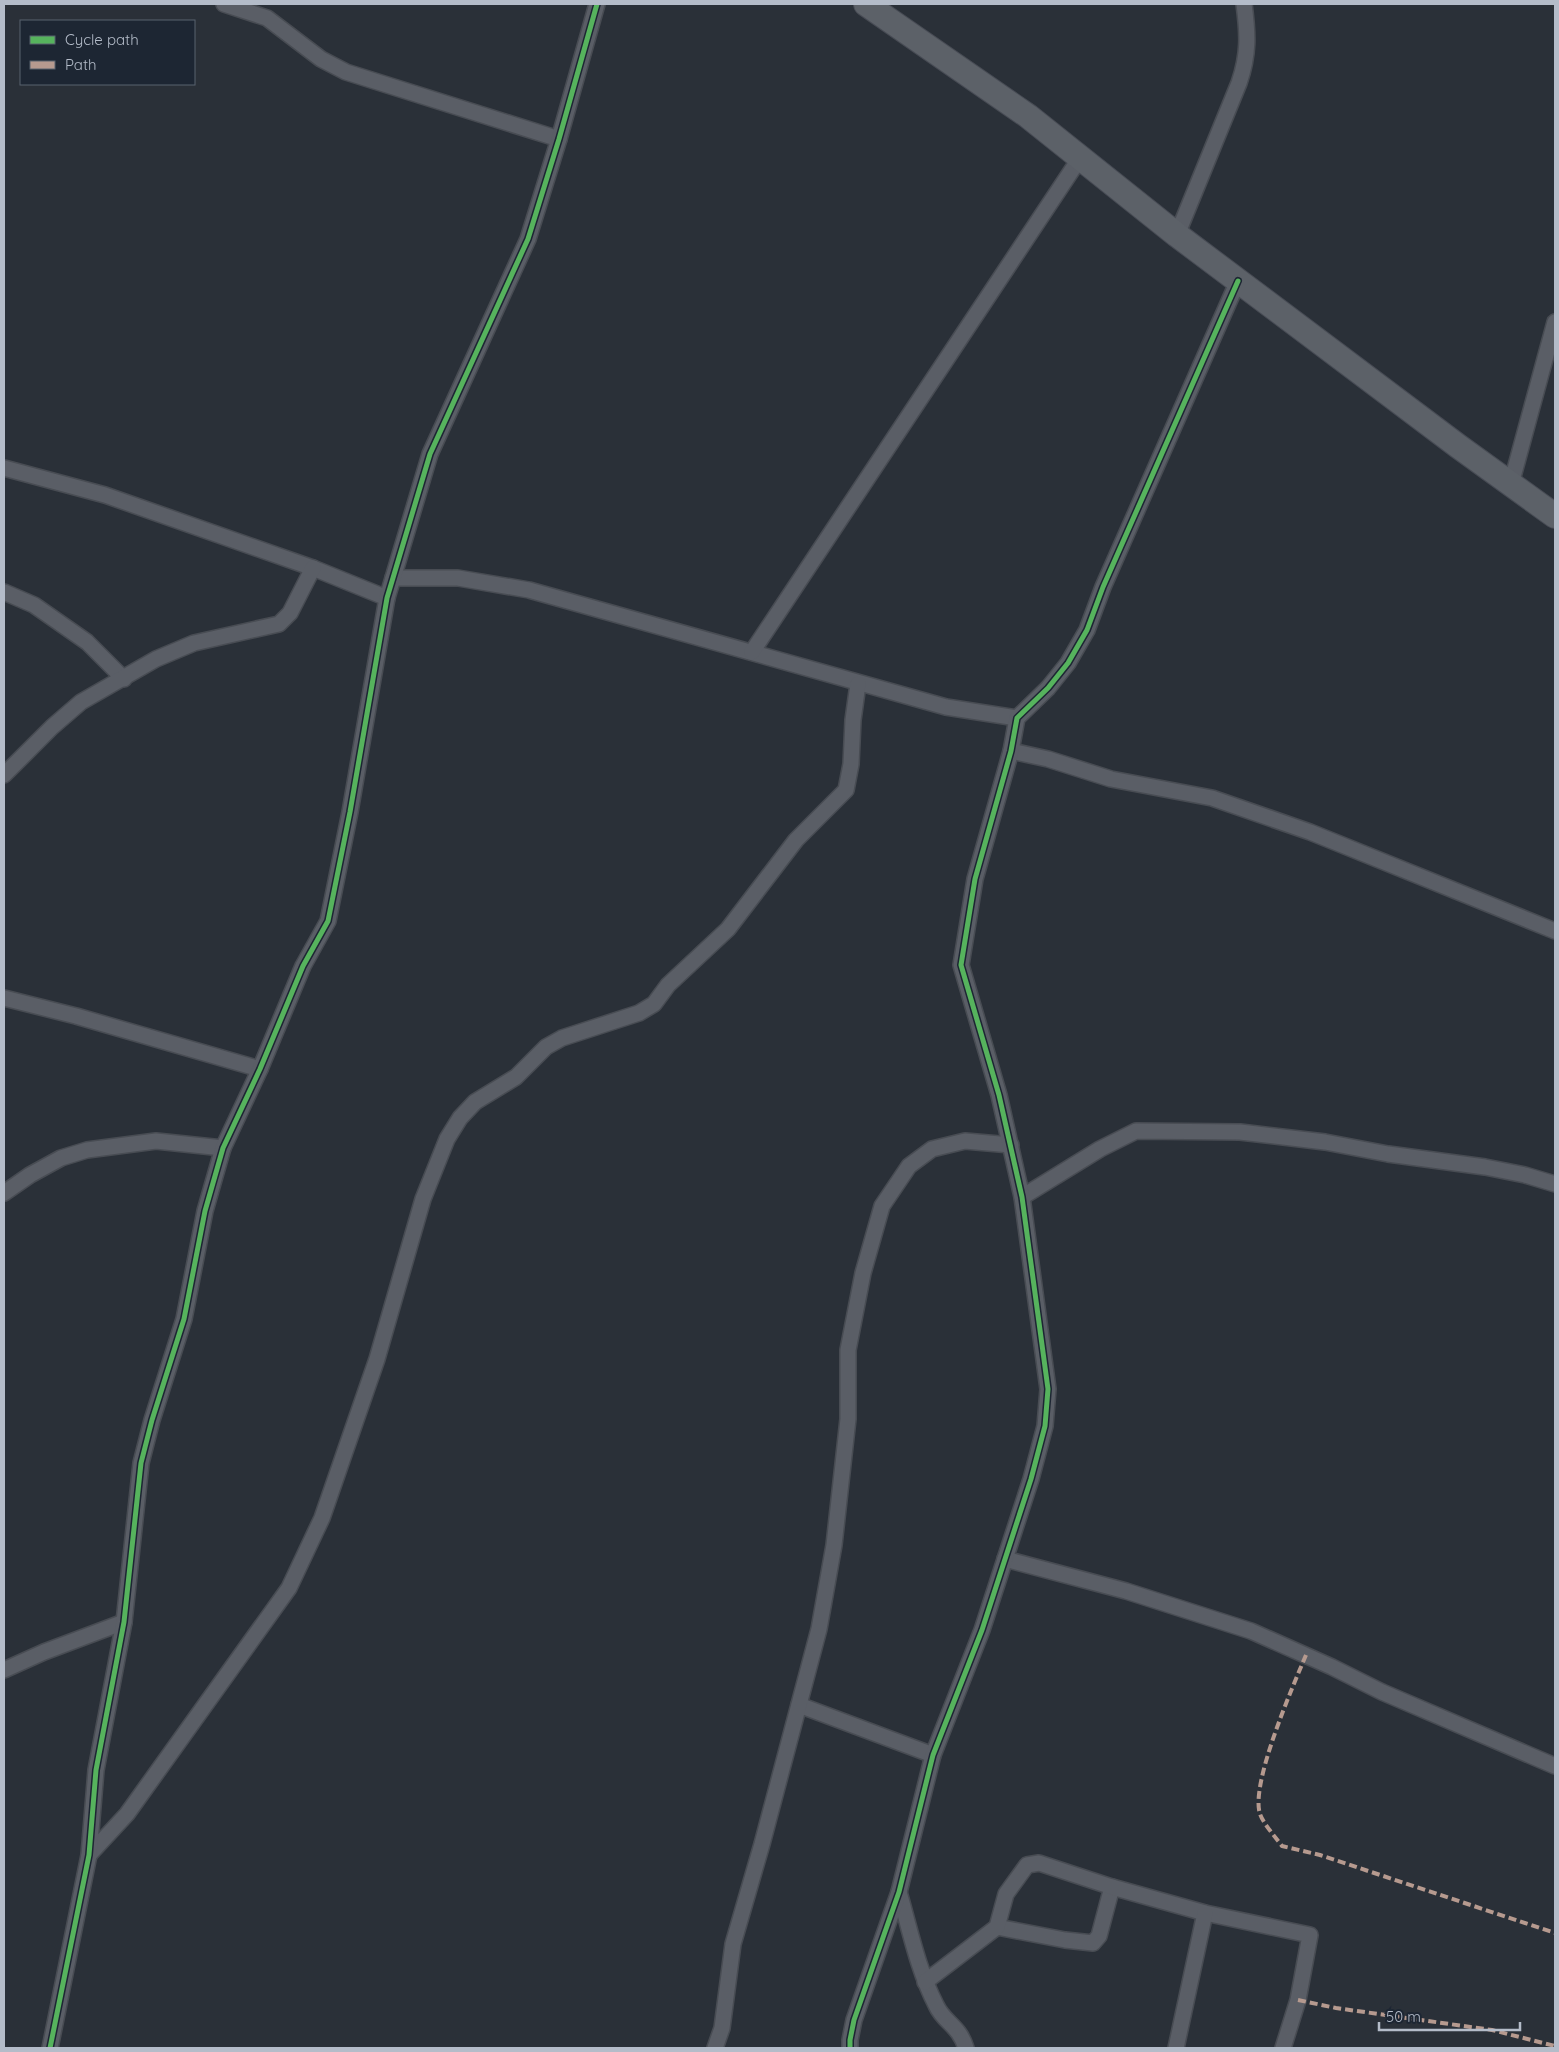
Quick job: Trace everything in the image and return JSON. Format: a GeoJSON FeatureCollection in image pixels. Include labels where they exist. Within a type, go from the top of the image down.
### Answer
{"type":"FeatureCollection","features":[{"type":"Feature","properties":{"kind":"main road"},"geometry":{"type":"LineString","coordinates":[[866,4],[1028,116],[1238,281],[1555,516]]}},
{"type":"Feature","properties":{"kind":"street"},"geometry":{"type":"LineString","coordinates":[[224,4],[267,18],[321,59],[346,72],[559,139]]}},
{"type":"Feature","properties":{"kind":"street"},"geometry":{"type":"LineString","coordinates":[[50,2048],[89,1855],[96,1770],[124,1622],[141,1463],[152,1420],[184,1319],[205,1211],[223,1148],[260,1069],[303,966],[328,921],[350,812],[387,598],[430,454],[528,239],[559,139],[597,4]]}},
{"type":"Feature","properties":{"kind":"street"},"geometry":{"type":"LineString","coordinates":[[1178,235],[1246,62],[1248,42],[1244,4]]}},
{"type":"Feature","properties":{"kind":"street"},"geometry":{"type":"LineString","coordinates":[[752,652],[1080,158]]}},
{"type":"Feature","properties":{"kind":"street"},"geometry":{"type":"LineString","coordinates":[[848,2046],[854,2020],[899,1892],[933,1755],[982,1630],[1031,1479],[1045,1426],[1048,1389],[1022,1197],[999,1095],[961,965],[975,879],[1011,751],[1017,718],[1048,688],[1068,663],[1087,630],[1107,578],[1238,281]]}},
{"type":"Feature","properties":{"kind":"street"},"geometry":{"type":"LineString","coordinates":[[1511,484],[1555,322]]}},
{"type":"Feature","properties":{"kind":"street"},"geometry":{"type":"LineString","coordinates":[[4,468],[105,495],[314,568],[387,598]]}},
{"type":"Feature","properties":{"kind":"street"},"geometry":{"type":"LineString","coordinates":[[4,775],[52,727],[82,702],[156,659],[194,643],[280,624],[290,613],[314,568]]}},
{"type":"Feature","properties":{"kind":"street"},"geometry":{"type":"LineString","coordinates":[[393,578],[458,578],[529,590],[752,652],[858,684],[946,707],[1017,718]]}},
{"type":"Feature","properties":{"kind":"street"},"geometry":{"type":"LineString","coordinates":[[4,592],[34,605],[86,642],[124,679]]}},
{"type":"Feature","properties":{"kind":"street"},"geometry":{"type":"LineString","coordinates":[[89,1855],[127,1814],[289,1588],[322,1518],[377,1359],[423,1199],[447,1139],[460,1118],[475,1102],[516,1077],[546,1048],[562,1038],[639,1013],[654,1004],[668,985],[728,929],[796,840],[846,790],[851,764],[853,720],[858,684]]}},
{"type":"Feature","properties":{"kind":"street"},"geometry":{"type":"LineString","coordinates":[[1011,751],[1048,759],[1111,779],[1212,798],[1310,832],[1555,931]]}},
{"type":"Feature","properties":{"kind":"street"},"geometry":{"type":"LineString","coordinates":[[4,998],[76,1016],[260,1069]]}},
{"type":"Feature","properties":{"kind":"street"},"geometry":{"type":"LineString","coordinates":[[1022,1197],[1100,1149],[1136,1130],[1240,1132],[1325,1142],[1388,1154],[1484,1167],[1525,1175],[1555,1184]]}},
{"type":"Feature","properties":{"kind":"street"},"geometry":{"type":"LineString","coordinates":[[4,1193],[30,1175],[61,1158],[87,1150],[156,1141],[223,1148]]}},
{"type":"Feature","properties":{"kind":"street"},"geometry":{"type":"LineString","coordinates":[[715,2048],[722,2028],[732,1944],[762,1844],[818,1629],[834,1545],[848,1419],[848,1350],[863,1273],[882,1206],[909,1166],[932,1149],[965,1141],[1010,1145]]}},
{"type":"Feature","properties":{"kind":"street"},"geometry":{"type":"LineString","coordinates":[[1005,1559],[1126,1591],[1251,1631],[1332,1667],[1382,1692],[1555,1766]]}},
{"type":"Feature","properties":{"kind":"street"},"geometry":{"type":"LineString","coordinates":[[4,1670],[44,1652],[124,1622]]}},
{"type":"Feature","properties":{"kind":"street"},"geometry":{"type":"LineString","coordinates":[[798,1705],[933,1755]]}},
{"type":"Feature","properties":{"kind":"street"},"geometry":{"type":"LineString","coordinates":[[925,1982],[997,1926],[1006,1894],[1027,1865],[1039,1863],[1112,1887],[1205,1913],[1310,1935],[1298,2000],[1283,2048]]}},
{"type":"Feature","properties":{"kind":"street"},"geometry":{"type":"LineString","coordinates":[[997,1926],[1065,1940],[1093,1943],[1099,1936],[1112,1887]]}},
{"type":"Feature","properties":{"kind":"street"},"geometry":{"type":"LineString","coordinates":[[899,1892],[925,1982],[937,2008],[962,2035],[966,2048]]}},
{"type":"Feature","properties":{"kind":"street"},"geometry":{"type":"LineString","coordinates":[[1176,2048],[1205,1913]]}},
{"type":"Feature","properties":{"kind":"street"},"geometry":{"type":"LineString","coordinates":[[722,2028],[728,2048]]}},
{"type":"Feature","properties":{"kind":"marked path"},"geometry":{"type":"LineString","coordinates":[[1306,1655],[1274,1735],[1261,1781],[1260,1814],[1282,1846],[1320,1855],[1555,1933]]}},
{"type":"Feature","properties":{"kind":"marked path"},"geometry":{"type":"LineString","coordinates":[[1298,2000],[1336,2008],[1492,2030],[1555,2046]]}},
{"type":"Feature","properties":{"kind":"cycle path"},"geometry":{"type":"LineString","coordinates":[[50,2048],[89,1855],[96,1770],[124,1622],[141,1463],[152,1420],[184,1319],[205,1211],[223,1148],[260,1069],[303,966],[328,921],[350,812],[387,598],[430,454],[528,239],[559,139],[597,4]]}},
{"type":"Feature","properties":{"kind":"cycle path"},"geometry":{"type":"LineString","coordinates":[[850,2048],[854,2020],[899,1892],[933,1755],[982,1630],[1031,1479],[1045,1426],[1048,1389],[1022,1197],[999,1095],[961,965],[975,879],[1011,751],[1017,718],[1048,688],[1068,663],[1087,630],[1103,587],[1238,281]]}}]}
